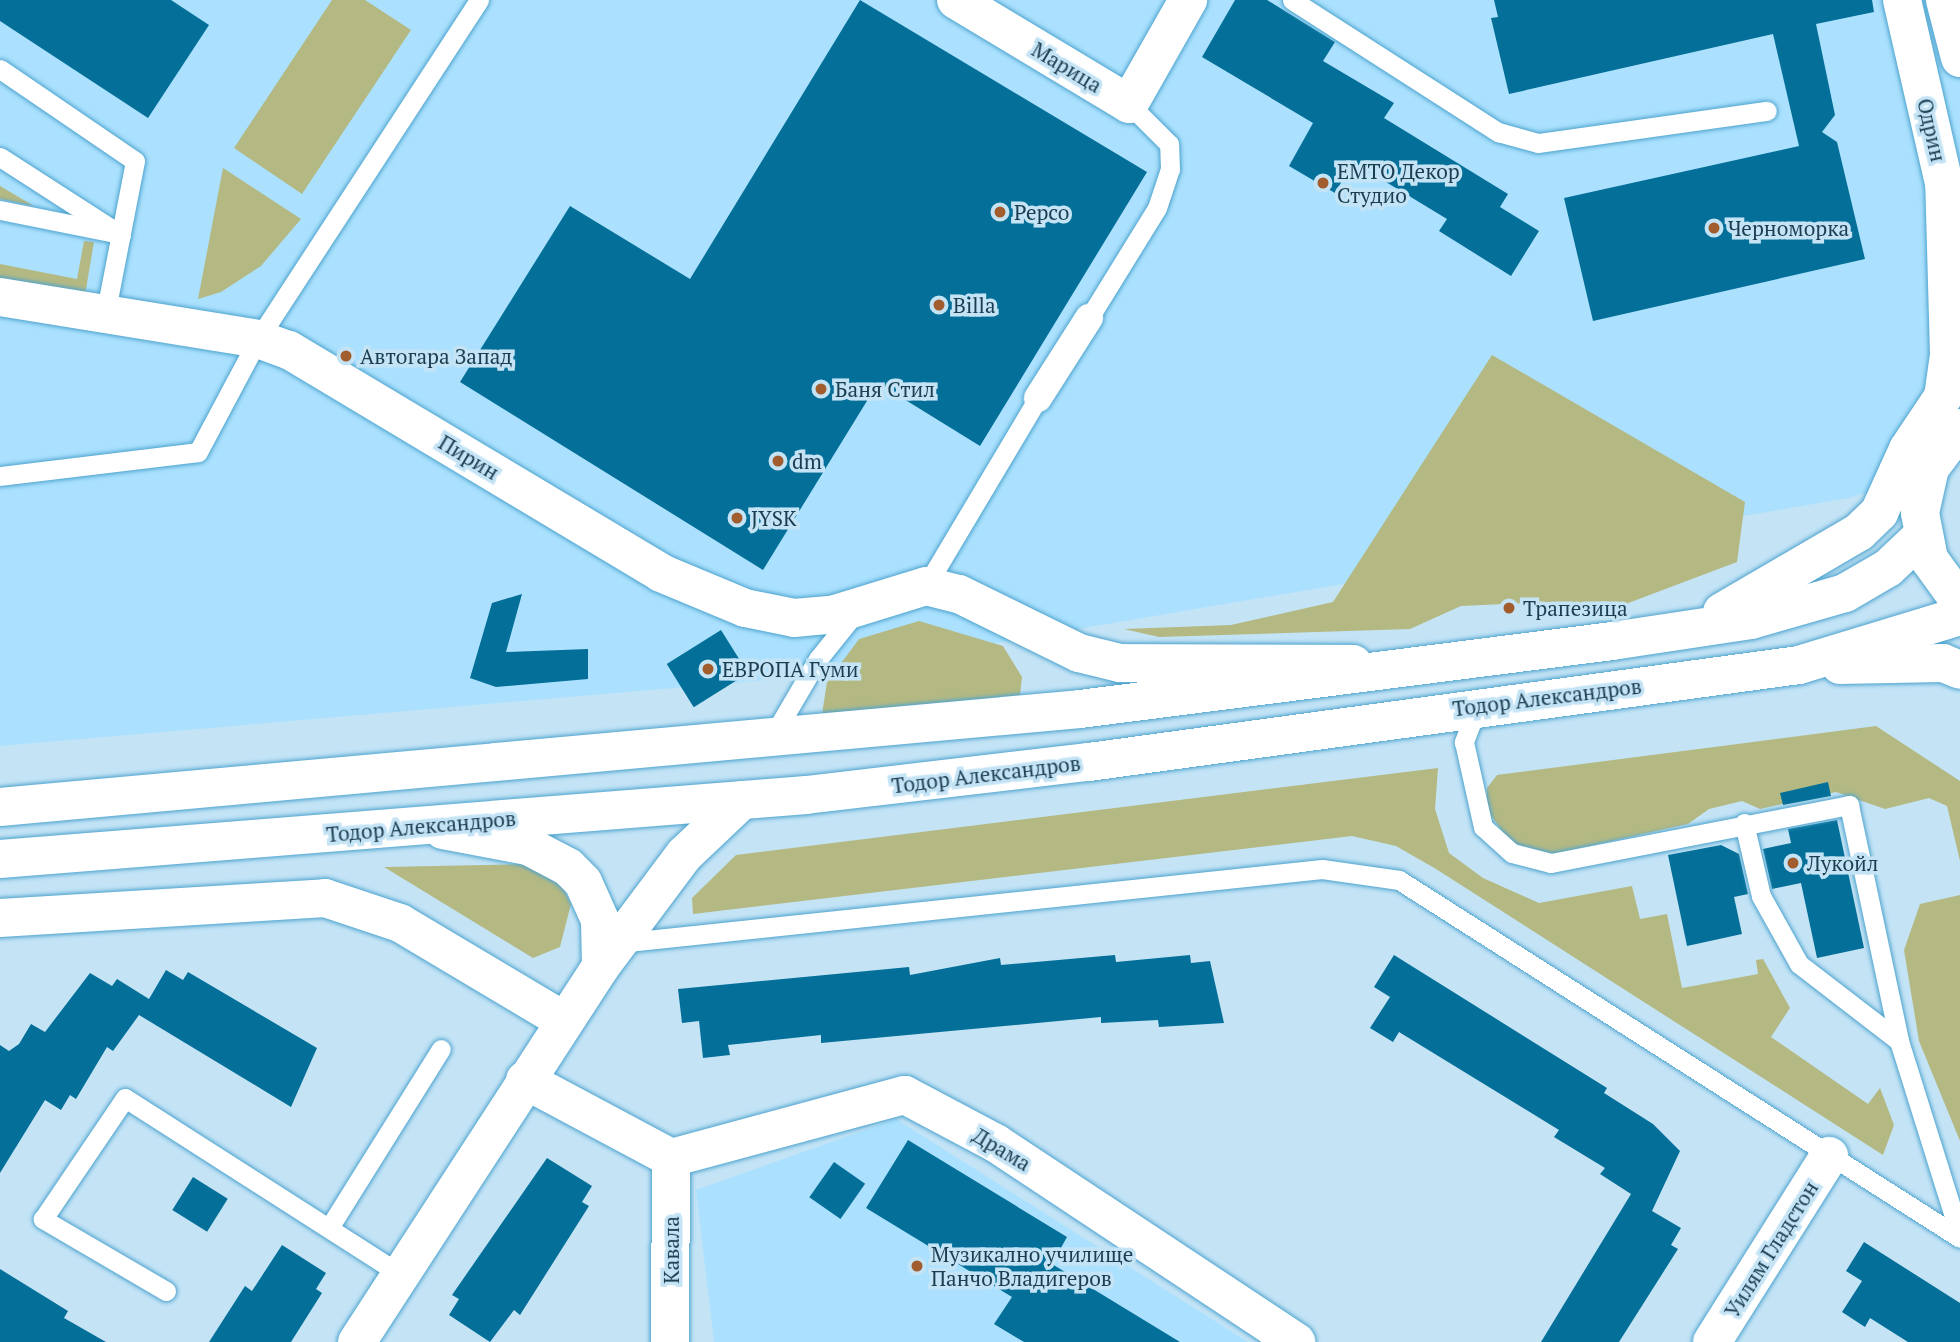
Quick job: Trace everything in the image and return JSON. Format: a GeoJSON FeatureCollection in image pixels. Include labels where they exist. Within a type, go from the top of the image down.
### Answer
{"type":"FeatureCollection","features":[{"type":"Feature","properties":{"kind":"main road","name":"Марица"},"geometry":{"type":"LineString","coordinates":[[956,0],[1129,104]]}},
{"type":"Feature","properties":{"kind":"main road"},"geometry":{"type":"LineString","coordinates":[[1129,104],[1188,0]]}},
{"type":"Feature","properties":{"kind":"main road","name":"Одрин"},"geometry":{"type":"LineString","coordinates":[[1902,0],[1960,261]]}},
{"type":"Feature","properties":{"kind":"main road"},"geometry":{"type":"LineString","coordinates":[[1945,0],[1960,58]]}},
{"type":"Feature","properties":{"kind":"main road"},"geometry":{"type":"LineString","coordinates":[[1692,628],[1790,576],[1879,513],[1908,449],[1943,397],[1949,355],[1944,180]]}},
{"type":"Feature","properties":{"kind":"main road","name":"Пирин"},"geometry":{"type":"LineString","coordinates":[[0,297],[258,339],[343,381],[661,573],[745,608],[794,618],[858,610],[926,586]]}},
{"type":"Feature","properties":{"kind":"main road"},"geometry":{"type":"LineString","coordinates":[[1960,428],[1930,468],[1922,536],[1941,581],[1960,601]]}},
{"type":"Feature","properties":{"kind":"main road"},"geometry":{"type":"LineString","coordinates":[[0,807],[770,740],[1422,667],[1751,620],[1845,593],[1888,568],[1922,536]]}},
{"type":"Feature","properties":{"kind":"main road"},"geometry":{"type":"LineString","coordinates":[[926,586],[959,594],[1079,653],[1120,663],[1422,667]]}},
{"type":"Feature","properties":{"kind":"main road","name":"Тодор Александров"},"geometry":{"type":"LineString","coordinates":[[0,859],[742,800],[1090,762],[1478,705],[1799,666],[1960,616]]}},
{"type":"Feature","properties":{"kind":"main road"},"geometry":{"type":"LineString","coordinates":[[1799,666],[1932,662],[1960,670]]}},
{"type":"Feature","properties":{"kind":"main road"},"geometry":{"type":"LineString","coordinates":[[357,1342],[563,1020],[609,955],[684,855],[742,800]]}},
{"type":"Feature","properties":{"kind":"main road"},"geometry":{"type":"LineString","coordinates":[[420,826],[528,846],[568,866],[583,882],[600,920],[609,955]]}},
{"type":"Feature","properties":{"kind":"main road"},"geometry":{"type":"LineString","coordinates":[[0,918],[325,898],[400,923],[563,1020]]}},
{"type":"Feature","properties":{"kind":"main road"},"geometry":{"type":"LineString","coordinates":[[525,1080],[671,1158]]}},
{"type":"Feature","properties":{"kind":"main road","name":"Драма"},"geometry":{"type":"LineString","coordinates":[[671,1158],[905,1095],[997,1144],[1296,1342]]}},
{"type":"Feature","properties":{"kind":"main road","name":"Уилям Гладстон"},"geometry":{"type":"LineString","coordinates":[[1712,1342],[1829,1156]]}},
{"type":"Feature","properties":{"kind":"main road","name":"Кавала"},"geometry":{"type":"LineString","coordinates":[[670,1342],[671,1158]]}},
{"type":"Feature","properties":{"kind":"street"},"geometry":{"type":"LineString","coordinates":[[1038,398],[1088,318]]}},
{"type":"Feature","properties":{"kind":"lane"},"geometry":{"type":"LineString","coordinates":[[0,476],[198,452],[258,339],[479,0]]}},
{"type":"Feature","properties":{"kind":"lane"},"geometry":{"type":"LineString","coordinates":[[1292,0],[1498,132],[1538,143],[1767,111]]}},
{"type":"Feature","properties":{"kind":"lane"},"geometry":{"type":"LineString","coordinates":[[0,69],[135,161],[104,316]]}},
{"type":"Feature","properties":{"kind":"lane","name":"Марица"},"geometry":{"type":"LineString","coordinates":[[1088,318],[1157,208],[1170,169],[1169,144],[1129,104]]}},
{"type":"Feature","properties":{"kind":"lane"},"geometry":{"type":"LineString","coordinates":[[0,157],[121,234]]}},
{"type":"Feature","properties":{"kind":"lane"},"geometry":{"type":"LineString","coordinates":[[0,210],[121,234]]}},
{"type":"Feature","properties":{"kind":"lane"},"geometry":{"type":"LineString","coordinates":[[926,586],[1038,398]]}},
{"type":"Feature","properties":{"kind":"lane"},"geometry":{"type":"LineString","coordinates":[[770,740],[818,659],[858,610]]}},
{"type":"Feature","properties":{"kind":"lane"},"geometry":{"type":"LineString","coordinates":[[1478,705],[1464,742],[1483,827],[1512,853],[1551,863],[1744,823],[1849,805],[1899,1041],[1960,1237]]}},
{"type":"Feature","properties":{"kind":"lane"},"geometry":{"type":"LineString","coordinates":[[1744,823],[1760,895],[1799,964],[1899,1041]]}},
{"type":"Feature","properties":{"kind":"lane"},"geometry":{"type":"LineString","coordinates":[[609,955],[1322,869],[1399,880],[1960,1237]]}},
{"type":"Feature","properties":{"kind":"lane"},"geometry":{"type":"LineString","coordinates":[[329,1228],[441,1049]]}},
{"type":"Feature","properties":{"kind":"lane"},"geometry":{"type":"LineString","coordinates":[[166,1291],[43,1219],[125,1098],[400,1274]]}},
{"type":"Feature","properties":{"kind":"shaded area"},"geometry":{"type":"Polygon","coordinates":[[[0,0],[1960,0],[1960,462],[1849,498],[790,678],[0,746],[0,0]]]}},
{"type":"Feature","properties":{"kind":"shaded area","name":"Музикално училище Панчо Владигеров"},"geometry":{"type":"Polygon","coordinates":[[[896,1119],[1248,1342],[714,1342],[696,1190],[896,1119]]]}},
{"type":"Feature","properties":{"kind":"green space"},"geometry":{"type":"Polygon","coordinates":[[[332,0],[365,0],[411,30],[302,194],[234,148],[332,0]]]}},
{"type":"Feature","properties":{"kind":"green space"},"geometry":{"type":"Polygon","coordinates":[[[223,168],[301,219],[261,266],[221,292],[198,299],[223,168]]]}},
{"type":"Feature","properties":{"kind":"green space"},"geometry":{"type":"Polygon","coordinates":[[[0,186],[34,206],[0,199],[0,186]]]}},
{"type":"Feature","properties":{"kind":"green space"},"geometry":{"type":"Polygon","coordinates":[[[84,241],[94,242],[85,295],[0,279],[0,264],[77,279],[84,241]]]}},
{"type":"Feature","properties":{"kind":"green space"},"geometry":{"type":"Polygon","coordinates":[[[1492,355],[1745,502],[1737,562],[1586,619],[1548,602],[1461,606],[1410,629],[1159,637],[1124,629],[1231,625],[1333,602],[1492,355]]]}},
{"type":"Feature","properties":{"kind":"green space"},"geometry":{"type":"Polygon","coordinates":[[[919,621],[1003,646],[1022,677],[1020,695],[822,714],[827,682],[859,639],[919,621]]]}},
{"type":"Feature","properties":{"kind":"green space"},"geometry":{"type":"Polygon","coordinates":[[[1876,726],[1960,781],[1960,861],[1947,806],[1929,798],[1885,809],[1836,792],[1760,809],[1742,801],[1709,809],[1688,824],[1553,854],[1511,843],[1486,809],[1487,788],[1497,775],[1876,726]]]}},
{"type":"Feature","properties":{"kind":"green space"},"geometry":{"type":"Polygon","coordinates":[[[1438,768],[1435,809],[1449,853],[1483,878],[1539,903],[1632,886],[1640,919],[1667,914],[1682,988],[1758,974],[1756,960],[1763,959],[1790,1008],[1771,1037],[1868,1104],[1880,1088],[1894,1125],[1883,1155],[1436,869],[1396,846],[1352,836],[693,914],[692,898],[736,855],[1438,768]]]}},
{"type":"Feature","properties":{"kind":"green space"},"geometry":{"type":"Polygon","coordinates":[[[532,864],[554,870],[571,904],[560,947],[533,958],[384,867],[532,864]]]}},
{"type":"Feature","properties":{"kind":"green space"},"geometry":{"type":"Polygon","coordinates":[[[1960,895],[1960,1141],[1919,1041],[1904,950],[1920,904],[1960,895]]]}},
{"type":"Feature","properties":{"kind":"building"},"geometry":{"type":"Polygon","coordinates":[[[0,0],[171,0],[209,25],[148,118],[0,21],[0,0]]]}},
{"type":"Feature","properties":{"kind":"building"},"geometry":{"type":"Polygon","coordinates":[[[860,0],[1147,172],[980,446],[878,383],[763,570],[460,382],[570,206],[690,279],[860,0]]]}},
{"type":"Feature","properties":{"kind":"building"},"geometry":{"type":"Polygon","coordinates":[[[1235,0],[1267,0],[1335,42],[1323,61],[1394,103],[1384,118],[1508,194],[1500,207],[1539,231],[1511,276],[1439,231],[1447,219],[1353,162],[1335,193],[1289,166],[1313,123],[1202,57],[1235,0]]]}},
{"type":"Feature","properties":{"kind":"building"},"geometry":{"type":"Polygon","coordinates":[[[1494,0],[1872,0],[1874,12],[1816,24],[1835,115],[1822,132],[1837,142],[1865,259],[1593,321],[1564,198],[1799,146],[1773,34],[1509,94],[1491,18],[1498,17],[1494,0]]]}},
{"type":"Feature","properties":{"kind":"building"},"geometry":{"type":"Polygon","coordinates":[[[522,594],[506,652],[588,649],[588,679],[496,687],[470,678],[492,603],[522,594]]]}},
{"type":"Feature","properties":{"kind":"building","name":"ЕВРОПА Гуми"},"geometry":{"type":"Polygon","coordinates":[[[721,630],[748,673],[694,707],[667,664],[721,630]]]}},
{"type":"Feature","properties":{"kind":"building"},"geometry":{"type":"Polygon","coordinates":[[[1828,782],[1831,796],[1783,805],[1780,793],[1828,782]]]}},
{"type":"Feature","properties":{"kind":"building"},"geometry":{"type":"Polygon","coordinates":[[[1837,820],[1864,948],[1817,958],[1801,883],[1772,889],[1763,849],[1791,843],[1788,829],[1837,820]]]}},
{"type":"Feature","properties":{"kind":"building"},"geometry":{"type":"Polygon","coordinates":[[[1721,845],[1739,854],[1748,894],[1734,897],[1742,934],[1687,946],[1668,855],[1721,845]]]}},
{"type":"Feature","properties":{"kind":"building"},"geometry":{"type":"Polygon","coordinates":[[[1115,955],[1116,962],[1190,955],[1191,963],[1210,961],[1224,1023],[1159,1027],[1158,1020],[1101,1023],[1101,1017],[821,1043],[821,1035],[728,1045],[730,1055],[703,1058],[699,1021],[682,1023],[678,989],[909,967],[910,975],[1000,958],[1001,965],[1115,955]]]}},
{"type":"Feature","properties":{"kind":"building"},"geometry":{"type":"Polygon","coordinates":[[[1394,955],[1607,1088],[1604,1093],[1653,1124],[1680,1151],[1652,1211],[1681,1228],[1671,1245],[1678,1249],[1619,1342],[1541,1342],[1631,1194],[1600,1174],[1605,1168],[1554,1137],[1559,1130],[1399,1032],[1393,1042],[1370,1028],[1390,997],[1374,987],[1394,955]]]}},
{"type":"Feature","properties":{"kind":"building"},"geometry":{"type":"Polygon","coordinates":[[[166,970],[183,980],[188,972],[317,1048],[291,1107],[139,1015],[113,1051],[107,1047],[76,1099],[70,1095],[61,1110],[45,1100],[0,1173],[0,1045],[9,1051],[19,1044],[31,1024],[45,1032],[90,973],[112,986],[117,979],[149,999],[166,970]]]}},
{"type":"Feature","properties":{"kind":"building"},"geometry":{"type":"Polygon","coordinates":[[[908,1140],[1067,1237],[1052,1264],[1180,1342],[1024,1342],[994,1324],[1012,1297],[866,1208],[908,1140]]]}},
{"type":"Feature","properties":{"kind":"building"},"geometry":{"type":"Polygon","coordinates":[[[547,1158],[592,1186],[582,1202],[589,1206],[520,1315],[514,1310],[490,1342],[449,1315],[459,1299],[452,1295],[547,1158]]]}},
{"type":"Feature","properties":{"kind":"building"},"geometry":{"type":"Polygon","coordinates":[[[834,1162],[865,1184],[840,1219],[809,1197],[834,1162]]]}},
{"type":"Feature","properties":{"kind":"building"},"geometry":{"type":"Polygon","coordinates":[[[193,1177],[228,1199],[207,1232],[172,1210],[193,1177]]]}},
{"type":"Feature","properties":{"kind":"building"},"geometry":{"type":"Polygon","coordinates":[[[1864,1242],[1960,1303],[1960,1342],[1908,1342],[1870,1318],[1865,1327],[1842,1312],[1862,1281],[1846,1271],[1864,1242]]]}},
{"type":"Feature","properties":{"kind":"building"},"geometry":{"type":"Polygon","coordinates":[[[282,1245],[326,1273],[316,1289],[322,1293],[291,1342],[209,1342],[245,1286],[252,1291],[282,1245]]]}},
{"type":"Feature","properties":{"kind":"building"},"geometry":{"type":"Polygon","coordinates":[[[0,1269],[68,1311],[64,1318],[106,1342],[0,1342],[0,1269]]]}},
{"type":"Feature","properties":{"kind":"place","name":"ЕМТО Декор Студио"},"geometry":{"type":"Point","coordinates":[1323,183]}},
{"type":"Feature","properties":{"kind":"place","name":"Pepco"},"geometry":{"type":"Point","coordinates":[1000,212]}},
{"type":"Feature","properties":{"kind":"place","name":"Черноморка"},"geometry":{"type":"Point","coordinates":[1714,228]}},
{"type":"Feature","properties":{"kind":"place","name":"Billa"},"geometry":{"type":"Point","coordinates":[939,305]}},
{"type":"Feature","properties":{"kind":"place","name":"Автогара Запад"},"geometry":{"type":"Point","coordinates":[346,356]}},
{"type":"Feature","properties":{"kind":"place","name":"Баня Стил"},"geometry":{"type":"Point","coordinates":[821,389]}},
{"type":"Feature","properties":{"kind":"place","name":"dm"},"geometry":{"type":"Point","coordinates":[778,461]}},
{"type":"Feature","properties":{"kind":"place","name":"JYSK"},"geometry":{"type":"Point","coordinates":[737,518]}},
{"type":"Feature","properties":{"kind":"place","name":"Трапезица"},"geometry":{"type":"Point","coordinates":[1509,608]}},
{"type":"Feature","properties":{"kind":"place","name":"ЕВРОПА Гуми"},"geometry":{"type":"Point","coordinates":[708,669]}},
{"type":"Feature","properties":{"kind":"place","name":"Лукойл"},"geometry":{"type":"Point","coordinates":[1793,863]}},
{"type":"Feature","properties":{"kind":"place","name":"Музикално училище Панчо Владигеров"},"geometry":{"type":"Point","coordinates":[917,1266]}}]}
